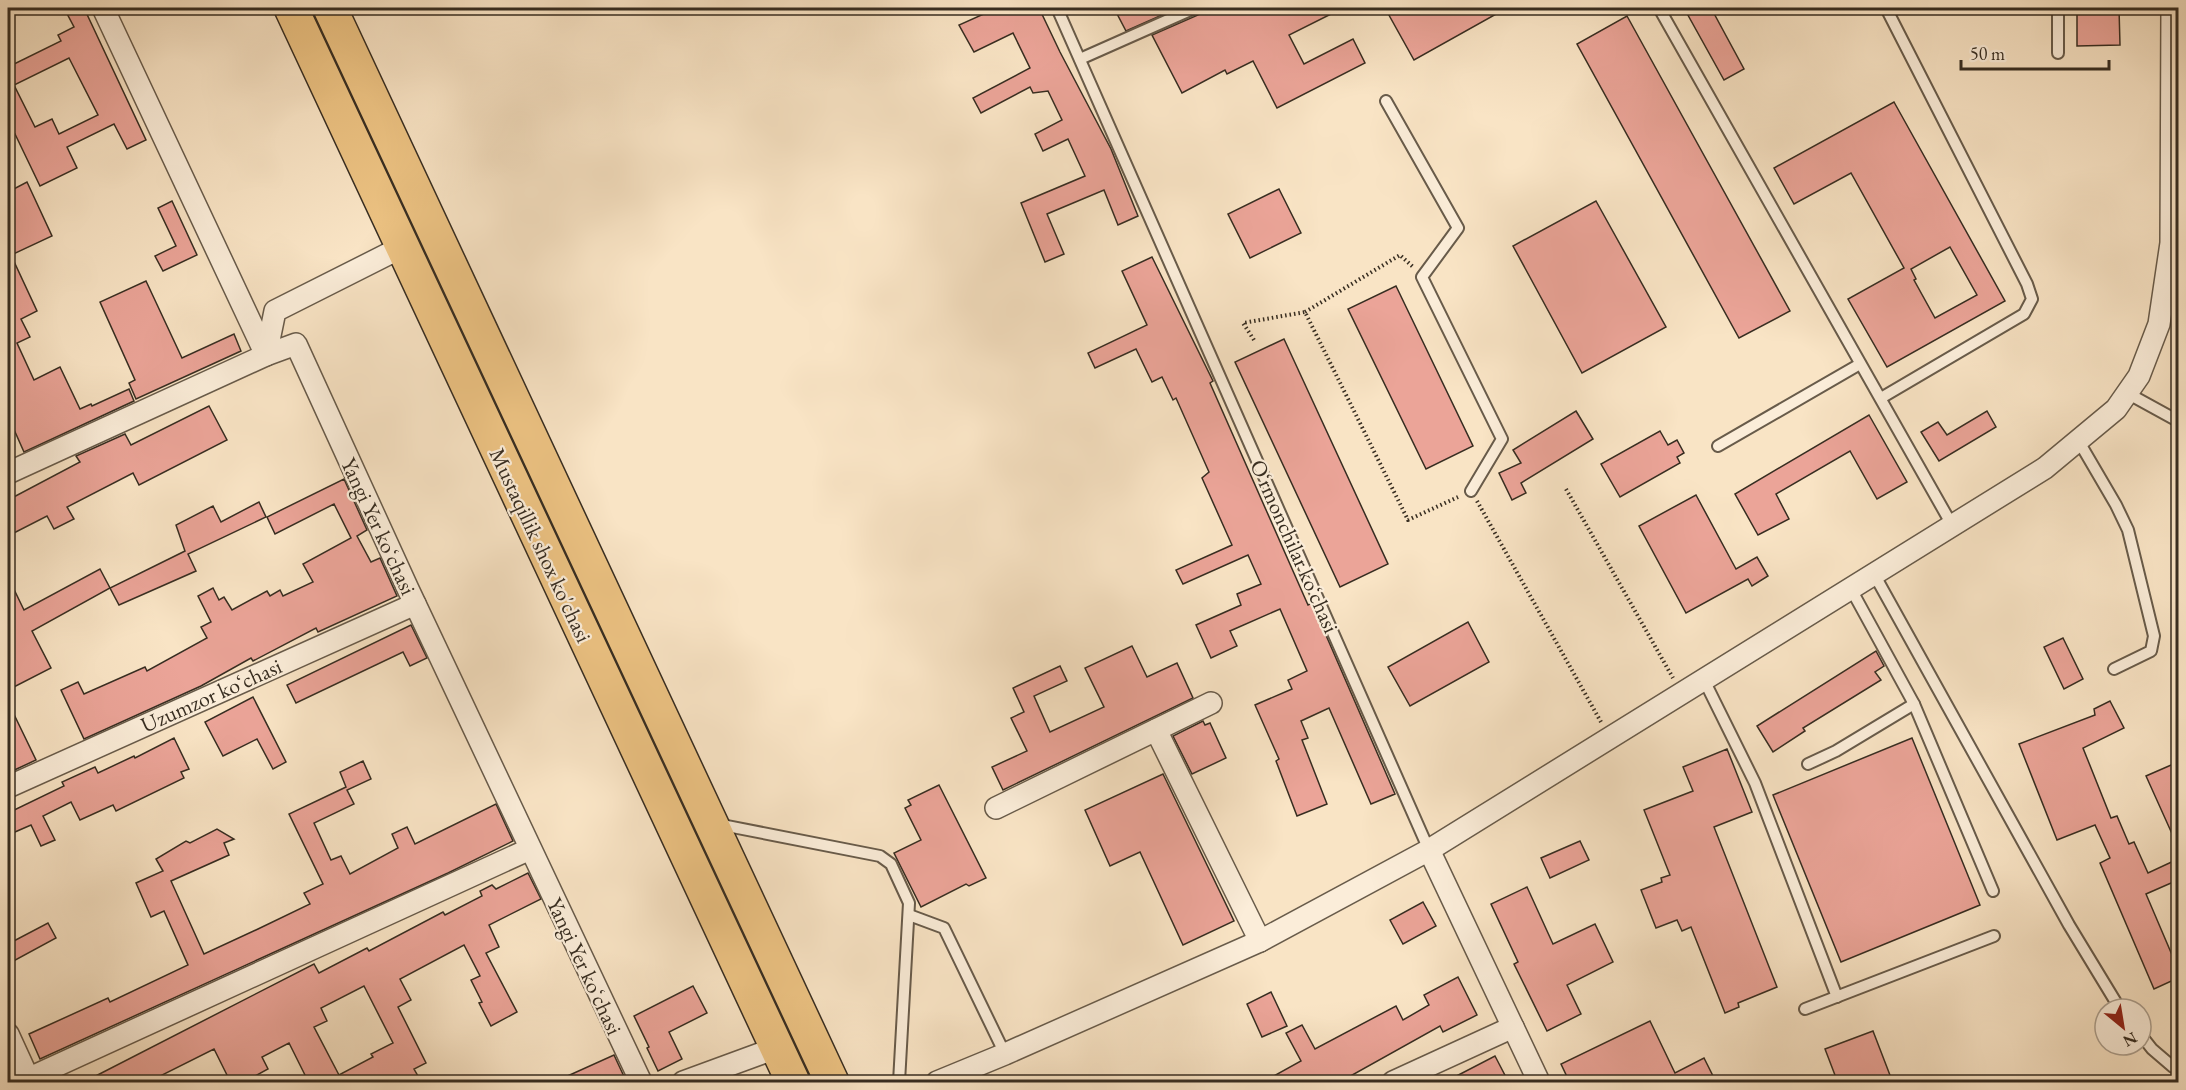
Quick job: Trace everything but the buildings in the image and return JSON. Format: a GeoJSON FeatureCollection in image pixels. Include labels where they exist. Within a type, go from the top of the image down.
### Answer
{"type":"FeatureCollection","features":[{"type":"Feature","properties":{"kind":"main road","name":"Mustaqillik shox ko'chasi"},"geometry":{"type":"LineString","coordinates":[[291,8],[793,1083]]}},
{"type":"Feature","properties":{"kind":"main road","name":"Mustaqillik shox ko'chasi"},"geometry":{"type":"LineString","coordinates":[[330,8],[832,1083]]}},
{"type":"Feature","properties":{"kind":"main road"},"geometry":{"type":"LineString","coordinates":[[548,560],[581,545]]}},
{"type":"Feature","properties":{"kind":"street"},"geometry":{"type":"LineString","coordinates":[[102,8],[266,355]]}},
{"type":"Feature","properties":{"kind":"street"},"geometry":{"type":"LineString","coordinates":[[937,1083],[1260,941],[1429,850],[2045,468],[2116,410],[2139,376],[2159,324],[2171,243],[2172,8]]}},
{"type":"Feature","properties":{"kind":"street"},"geometry":{"type":"LineString","coordinates":[[266,355],[275,310],[402,247]]}},
{"type":"Feature","properties":{"kind":"street","name":"Yangi Yer koʻchasi"},"geometry":{"type":"LineString","coordinates":[[266,355],[296,344],[415,604],[641,1083]]}},
{"type":"Feature","properties":{"kind":"street"},"geometry":{"type":"LineString","coordinates":[[10,464],[266,355]]}},
{"type":"Feature","properties":{"kind":"street","name":"Uzumzor koʻchasi"},"geometry":{"type":"LineString","coordinates":[[8,787],[415,604]]}},
{"type":"Feature","properties":{"kind":"street"},"geometry":{"type":"LineString","coordinates":[[996,808],[1211,703]]}},
{"type":"Feature","properties":{"kind":"street"},"geometry":{"type":"LineString","coordinates":[[1156,730],[1260,941]]}},
{"type":"Feature","properties":{"kind":"street"},"geometry":{"type":"LineString","coordinates":[[8,1034],[26,1081],[530,849]]}},
{"type":"Feature","properties":{"kind":"street","name":"Oʻrmonchilar koʻchasi"},"geometry":{"type":"LineString","coordinates":[[1429,850],[1539,1083]]}},
{"type":"Feature","properties":{"kind":"street"},"geometry":{"type":"LineString","coordinates":[[1393,1083],[1513,1027]]}},
{"type":"Feature","properties":{"kind":"street"},"geometry":{"type":"LineString","coordinates":[[683,1083],[776,1048]]}},
{"type":"Feature","properties":{"kind":"lane","name":"Oʻrmonchilar koʻchasi"},"geometry":{"type":"LineString","coordinates":[[1057,8],[1429,850]]}},
{"type":"Feature","properties":{"kind":"lane"},"geometry":{"type":"LineString","coordinates":[[1080,59],[1195,8]]}},
{"type":"Feature","properties":{"kind":"lane"},"geometry":{"type":"LineString","coordinates":[[1659,8],[1953,525]]}},
{"type":"Feature","properties":{"kind":"lane"},"geometry":{"type":"LineString","coordinates":[[1881,399],[2024,314],[2032,299],[2027,284],[1886,8]]}},
{"type":"Feature","properties":{"kind":"lane"},"geometry":{"type":"LineString","coordinates":[[2058,8],[2058,53]]}},
{"type":"Feature","properties":{"kind":"lane"},"geometry":{"type":"LineString","coordinates":[[1386,101],[1458,228],[1422,277],[1502,439],[1471,491]]}},
{"type":"Feature","properties":{"kind":"lane"},"geometry":{"type":"LineString","coordinates":[[1718,446],[1860,364]]}},
{"type":"Feature","properties":{"kind":"lane"},"geometry":{"type":"LineString","coordinates":[[2127,393],[2178,421]]}},
{"type":"Feature","properties":{"kind":"lane"},"geometry":{"type":"LineString","coordinates":[[2078,440],[2128,530],[2154,636],[2151,651],[2114,669]]}},
{"type":"Feature","properties":{"kind":"lane"},"geometry":{"type":"LineString","coordinates":[[1874,574],[2069,925],[2113,997]]}},
{"type":"Feature","properties":{"kind":"lane"},"geometry":{"type":"LineString","coordinates":[[1851,589],[1914,704],[1993,891]]}},
{"type":"Feature","properties":{"kind":"lane"},"geometry":{"type":"LineString","coordinates":[[1704,680],[1755,783],[1837,997]]}},
{"type":"Feature","properties":{"kind":"lane"},"geometry":{"type":"LineString","coordinates":[[1808,764],[1836,752],[1914,704]]}},
{"type":"Feature","properties":{"kind":"lane"},"geometry":{"type":"LineString","coordinates":[[710,823],[880,856],[891,864],[909,903],[899,1083]]}},
{"type":"Feature","properties":{"kind":"lane"},"geometry":{"type":"LineString","coordinates":[[909,915],[944,928],[1005,1054]]}},
{"type":"Feature","properties":{"kind":"lane"},"geometry":{"type":"LineString","coordinates":[[1805,1010],[1994,936]]}},
{"type":"Feature","properties":{"kind":"lane"},"geometry":{"type":"LineString","coordinates":[[2153,1050],[2173,1067]]}},
{"type":"Feature","properties":{"kind":"path"},"geometry":{"type":"LineString","coordinates":[[1254,340],[1243,324],[1305,312],[1400,255],[1422,277]]}},
{"type":"Feature","properties":{"kind":"path"},"geometry":{"type":"LineString","coordinates":[[1305,312],[1408,520],[1471,491],[1610,738]]}},
{"type":"Feature","properties":{"kind":"path"},"geometry":{"type":"LineString","coordinates":[[1566,489],[1682,694]]}}]}
